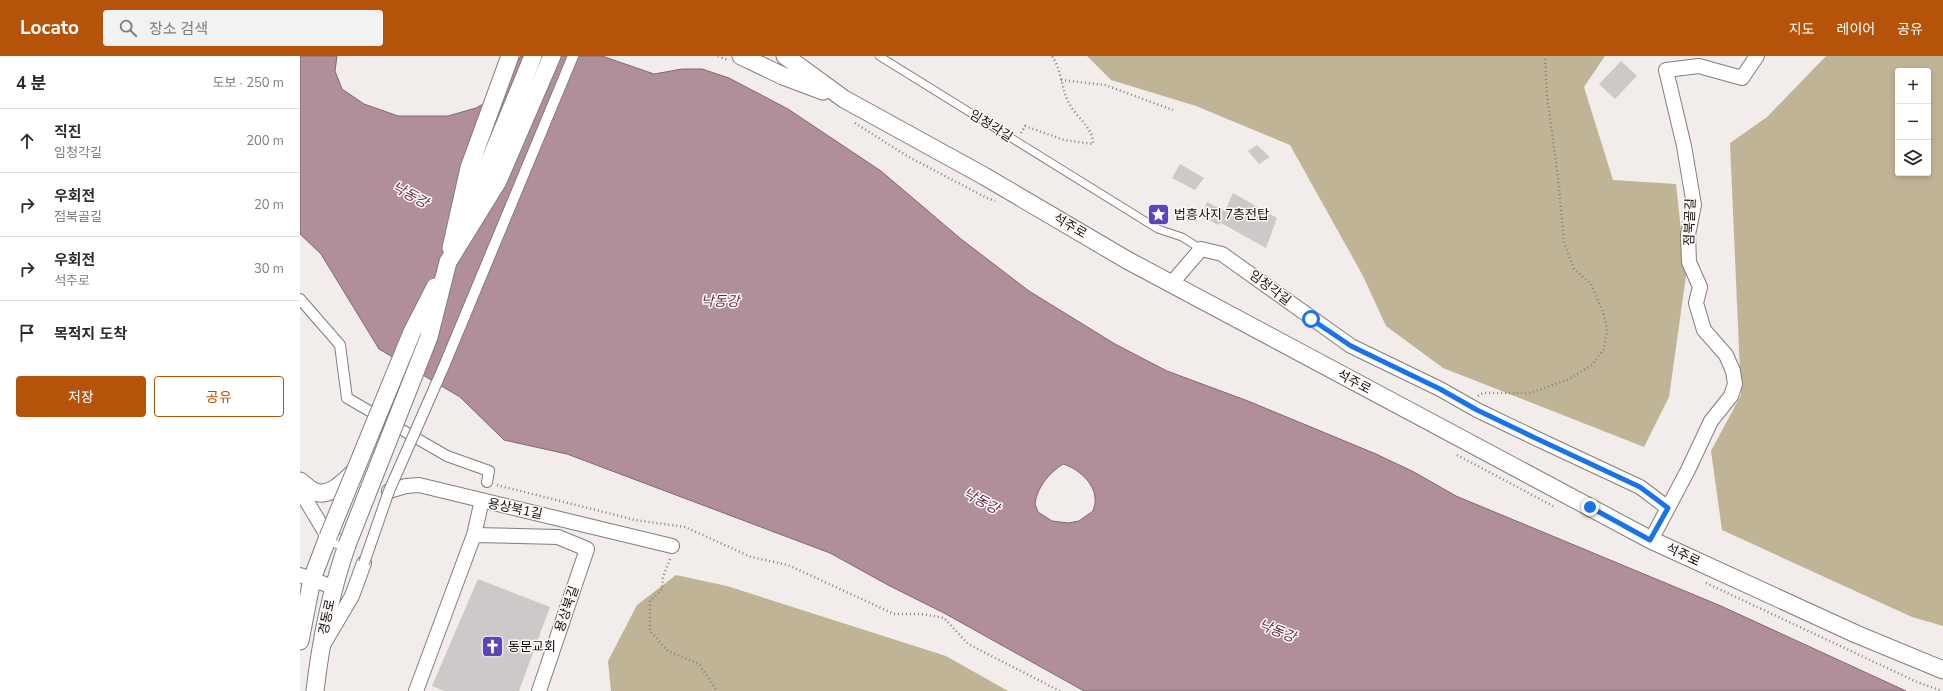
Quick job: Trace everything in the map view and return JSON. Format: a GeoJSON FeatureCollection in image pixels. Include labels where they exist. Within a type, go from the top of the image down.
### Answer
{"type":"FeatureCollection","features":[{"type":"Feature","properties":{"kind":"street"},"geometry":{"type":"LineString","coordinates":[[448,262],[469,168],[510,56]]}},
{"type":"Feature","properties":{"kind":"street"},"geometry":{"type":"LineString","coordinates":[[448,262],[533,56]]}},
{"type":"Feature","properties":{"kind":"street"},"geometry":{"type":"LineString","coordinates":[[448,262],[498,181],[552,56]]}},
{"type":"Feature","properties":{"kind":"street"},"geometry":{"type":"LineString","coordinates":[[319,652],[352,596],[389,491],[444,366],[573,56]]}},
{"type":"Feature","properties":{"kind":"street"},"geometry":{"type":"LineString","coordinates":[[741,56],[783,76],[844,99]]}},
{"type":"Feature","properties":{"kind":"street","name":"석주로"},"geometry":{"type":"LineString","coordinates":[[785,56],[844,99],[984,176],[1171,284],[1650,540],[1849,631],[1943,670]]}},
{"type":"Feature","properties":{"kind":"street","name":"점북골길"},"geometry":{"type":"LineString","coordinates":[[1650,540],[1688,470],[1711,421],[1731,396],[1735,384],[1734,371],[1726,355],[1704,330],[1696,303],[1700,287],[1689,262],[1688,235],[1694,205],[1684,146],[1666,70],[1700,66],[1742,78],[1757,56]]}},
{"type":"Feature","properties":{"kind":"street"},"geometry":{"type":"LineString","coordinates":[[1171,284],[1201,249]]}},
{"type":"Feature","properties":{"kind":"street","name":"임청각길"},"geometry":{"type":"LineString","coordinates":[[1201,249],[1222,254],[1351,346],[1440,389],[1466,404],[1531,436],[1640,487],[1668,508]]}},
{"type":"Feature","properties":{"kind":"street","name":"경동로"},"geometry":{"type":"LineString","coordinates":[[300,641],[306,577],[328,537],[412,332],[448,262]]}},
{"type":"Feature","properties":{"kind":"street","name":"경동로"},"geometry":{"type":"LineString","coordinates":[[315,691],[319,652],[333,587],[347,545],[429,337],[448,262]]}},
{"type":"Feature","properties":{"kind":"street"},"geometry":{"type":"LineString","coordinates":[[300,300],[340,345],[347,398],[447,456],[489,471],[487,482]]}},
{"type":"Feature","properties":{"kind":"street"},"geometry":{"type":"LineString","coordinates":[[300,481],[314,492],[328,492],[340,485],[354,472]]}},
{"type":"Feature","properties":{"kind":"street"},"geometry":{"type":"LineString","coordinates":[[389,491],[406,486],[419,485],[482,500]]}},
{"type":"Feature","properties":{"kind":"street"},"geometry":{"type":"LineString","coordinates":[[300,490],[328,537],[347,545]]}},
{"type":"Feature","properties":{"kind":"street","name":"용상북1길"},"geometry":{"type":"LineString","coordinates":[[416,691],[474,535],[482,500],[672,546]]}},
{"type":"Feature","properties":{"kind":"street"},"geometry":{"type":"LineString","coordinates":[[474,535],[558,537],[582,523]]}},
{"type":"Feature","properties":{"kind":"street","name":"용상북길"},"geometry":{"type":"LineString","coordinates":[[539,691],[587,549],[558,537]]}},
{"type":"Feature","properties":{"kind":"street"},"geometry":{"type":"LineString","coordinates":[[306,577],[333,587]]}},
{"type":"Feature","properties":{"kind":"lane","name":"임청각길"},"geometry":{"type":"LineString","coordinates":[[879,56],[1158,229],[1182,237],[1201,249]]}},
{"type":"Feature","properties":{"kind":"path"},"geometry":{"type":"LineString","coordinates":[[1016,142],[1025,126],[1064,140],[1093,144],[1093,136],[1070,105],[1061,80],[1057,63],[1052,56]]}},
{"type":"Feature","properties":{"kind":"path"},"geometry":{"type":"LineString","coordinates":[[1466,404],[1482,394],[1530,393],[1567,380],[1592,365],[1604,349],[1607,329],[1604,315],[1591,284],[1574,269],[1564,242],[1558,177],[1546,96],[1545,56]]}},
{"type":"Feature","properties":{"kind":"path"},"geometry":{"type":"LineString","coordinates":[[1061,80],[1105,85],[1173,110]]}},
{"type":"Feature","properties":{"kind":"path"},"geometry":{"type":"LineString","coordinates":[[487,482],[635,520],[685,527],[751,557],[788,565],[894,614],[922,614],[944,618],[968,644],[1060,691]]}},
{"type":"Feature","properties":{"kind":"path"},"geometry":{"type":"LineString","coordinates":[[672,546],[669,563],[663,576],[662,589],[650,601],[650,631],[668,651],[698,664],[717,691]]}},
{"type":"Feature","properties":{"kind":"shaded area"},"geometry":{"type":"Polygon","coordinates":[[[1087,56],[1605,56],[1584,87],[1613,180],[1676,184],[1686,276],[1669,397],[1644,447],[1443,368],[1386,326],[1363,276],[1290,145],[1196,106],[1111,80],[1087,56]]]}},
{"type":"Feature","properties":{"kind":"shaded area"},"geometry":{"type":"Polygon","coordinates":[[[1826,56],[1943,56],[1943,626],[1912,617],[1722,530],[1711,451],[1741,395],[1730,143],[1767,117],[1826,56]]]}},
{"type":"Feature","properties":{"kind":"shaded area"},"geometry":{"type":"Polygon","coordinates":[[[676,575],[727,586],[946,656],[1008,691],[611,691],[608,661],[637,605],[676,575]]]}},
{"type":"Feature","properties":{"kind":"water","name":"낙동강"},"geometry":{"type":"Polygon","coordinates":[[[300,56],[337,56],[335,71],[342,89],[364,104],[398,116],[448,116],[476,108],[497,96],[521,56],[602,56],[654,74],[682,69],[702,69],[729,78],[788,109],[881,171],[961,239],[1029,291],[1115,344],[1167,371],[1248,401],[1376,454],[1414,472],[1456,496],[1721,606],[1906,691],[1084,691],[944,613],[888,585],[830,553],[567,454],[504,440],[460,397],[379,349],[321,254],[300,234],[300,56]],[[1063,464],[1044,481],[1036,498],[1035,504],[1038,512],[1052,521],[1068,523],[1079,521],[1093,511],[1095,500],[1092,486],[1084,476],[1063,464]]]}},
{"type":"Feature","properties":{"kind":"building"},"geometry":{"type":"Polygon","coordinates":[[[1621,61],[1637,76],[1615,99],[1599,84],[1621,61]]]}},
{"type":"Feature","properties":{"kind":"building"},"geometry":{"type":"Polygon","coordinates":[[[1257,145],[1270,157],[1259,164],[1248,151],[1257,145]]]}},
{"type":"Feature","properties":{"kind":"building"},"geometry":{"type":"Polygon","coordinates":[[[1180,164],[1204,178],[1195,190],[1172,178],[1180,164]]]}},
{"type":"Feature","properties":{"kind":"building"},"geometry":{"type":"Polygon","coordinates":[[[1233,193],[1277,218],[1266,248],[1221,223],[1218,225],[1202,216],[1207,202],[1225,211],[1233,193]]]}},
{"type":"Feature","properties":{"kind":"building","name":"동문교회"},"geometry":{"type":"Polygon","coordinates":[[[478,579],[550,607],[519,691],[444,691],[432,686],[478,579]]]}},
{"type":"Feature","properties":{"kind":"place","name":"법흥사지 7층전탑"},"geometry":{"type":"Point","coordinates":[1159,215]}},
{"type":"Feature","properties":{"kind":"place","name":"동문교회"},"geometry":{"type":"Point","coordinates":[492,647]}},
{"type":"Feature","properties":{"kind":"route"},"geometry":{"type":"LineString","coordinates":[[1311,319],[1351,346],[1440,389],[1477,410],[1640,487],[1668,508],[1650,540],[1590,507]]}}]}
